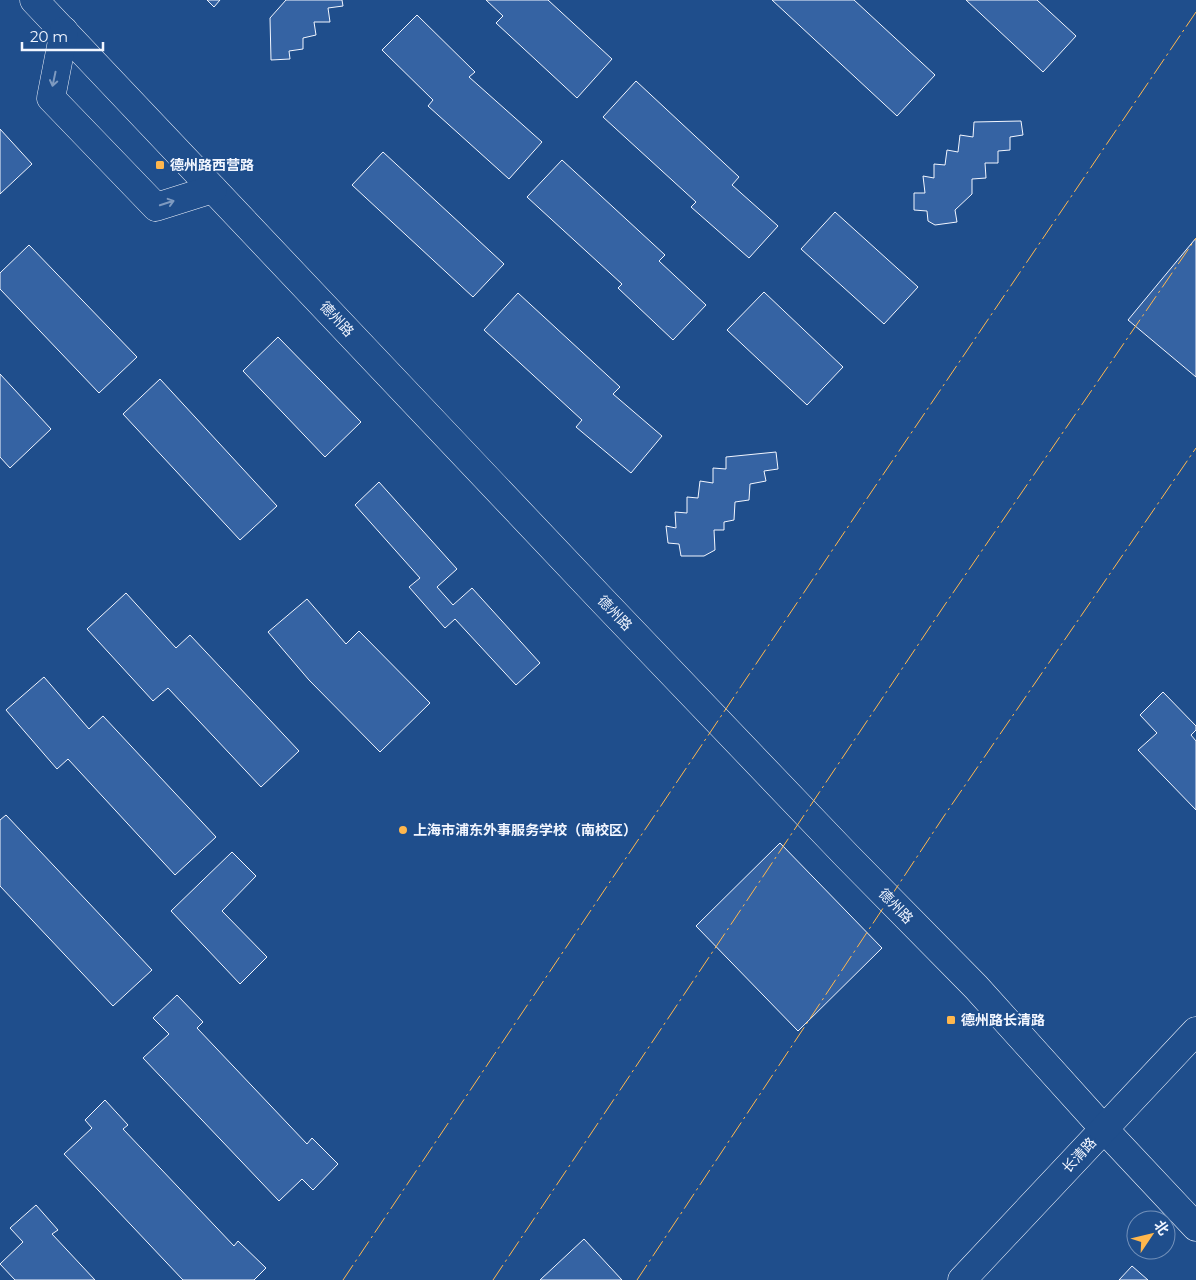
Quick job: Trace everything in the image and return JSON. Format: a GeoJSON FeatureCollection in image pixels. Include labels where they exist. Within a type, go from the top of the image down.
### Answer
{"type":"FeatureCollection","features":[{"type":"Feature","properties":{"kind":"street","name":"德州路"},"geometry":{"type":"LineString","coordinates":[[34,0],[826,835],[976,988],[1196,1227]]}},
{"type":"Feature","properties":{"kind":"street"},"geometry":{"type":"LineString","coordinates":[[64,32],[50,98],[156,207],[213,189]]}},
{"type":"Feature","properties":{"kind":"street","name":"长清路"},"geometry":{"type":"LineString","coordinates":[[962,1280],[1196,1031]]}},
{"type":"Feature","properties":{"kind":"building"},"geometry":{"type":"Polygon","coordinates":[[[207,0],[220,0],[214,7],[207,0]]]}},
{"type":"Feature","properties":{"kind":"building"},"geometry":{"type":"Polygon","coordinates":[[[286,0],[342,0],[343,6],[328,8],[330,22],[314,22],[316,35],[303,38],[303,49],[289,51],[290,59],[271,60],[270,18],[286,0]]]}},
{"type":"Feature","properties":{"kind":"building"},"geometry":{"type":"Polygon","coordinates":[[[486,0],[548,0],[612,59],[577,98],[496,23],[503,16],[486,0]]]}},
{"type":"Feature","properties":{"kind":"building"},"geometry":{"type":"Polygon","coordinates":[[[772,0],[854,0],[935,75],[897,116],[772,0]]]}},
{"type":"Feature","properties":{"kind":"building"},"geometry":{"type":"Polygon","coordinates":[[[966,0],[1037,0],[1076,36],[1043,72],[966,0]]]}},
{"type":"Feature","properties":{"kind":"building"},"geometry":{"type":"Polygon","coordinates":[[[417,15],[475,72],[469,77],[542,142],[509,179],[428,106],[433,100],[382,50],[417,15]]]}},
{"type":"Feature","properties":{"kind":"building"},"geometry":{"type":"Polygon","coordinates":[[[636,81],[739,177],[732,185],[778,226],[749,258],[691,207],[696,202],[603,117],[636,81]]]}},
{"type":"Feature","properties":{"kind":"building"},"geometry":{"type":"Polygon","coordinates":[[[1021,121],[1023,135],[1010,137],[1010,150],[998,151],[998,163],[985,163],[986,178],[972,179],[972,194],[955,210],[957,222],[935,225],[928,221],[927,211],[914,210],[914,193],[925,193],[923,176],[934,178],[934,164],[945,165],[947,150],[958,152],[960,135],[973,137],[974,122],[1021,121]]]}},
{"type":"Feature","properties":{"kind":"building"},"geometry":{"type":"Polygon","coordinates":[[[0,129],[32,164],[0,194],[0,129]]]}},
{"type":"Feature","properties":{"kind":"building"},"geometry":{"type":"Polygon","coordinates":[[[383,152],[504,264],[473,297],[352,185],[383,152]]]}},
{"type":"Feature","properties":{"kind":"building"},"geometry":{"type":"Polygon","coordinates":[[[562,160],[665,255],[659,261],[706,305],[673,340],[618,288],[622,284],[527,197],[562,160]]]}},
{"type":"Feature","properties":{"kind":"building"},"geometry":{"type":"Polygon","coordinates":[[[835,212],[918,287],[884,324],[801,249],[835,212]]]}},
{"type":"Feature","properties":{"kind":"building"},"geometry":{"type":"Polygon","coordinates":[[[1196,238],[1196,377],[1128,320],[1196,238]]]}},
{"type":"Feature","properties":{"kind":"building"},"geometry":{"type":"Polygon","coordinates":[[[29,245],[137,357],[99,393],[0,289],[0,273],[29,245]]]}},
{"type":"Feature","properties":{"kind":"building"},"geometry":{"type":"Polygon","coordinates":[[[764,292],[843,367],[807,405],[727,330],[764,292]]]}},
{"type":"Feature","properties":{"kind":"building"},"geometry":{"type":"Polygon","coordinates":[[[518,293],[620,387],[613,394],[662,436],[631,473],[576,427],[582,420],[484,330],[518,293]]]}},
{"type":"Feature","properties":{"kind":"building"},"geometry":{"type":"Polygon","coordinates":[[[278,337],[361,422],[325,457],[243,371],[278,337]]]}},
{"type":"Feature","properties":{"kind":"building"},"geometry":{"type":"Polygon","coordinates":[[[0,374],[51,429],[10,468],[0,457],[0,374]]]}},
{"type":"Feature","properties":{"kind":"building"},"geometry":{"type":"Polygon","coordinates":[[[160,379],[277,506],[240,540],[123,414],[160,379]]]}},
{"type":"Feature","properties":{"kind":"building"},"geometry":{"type":"Polygon","coordinates":[[[776,452],[778,469],[764,471],[766,481],[750,484],[749,500],[735,502],[734,520],[724,522],[724,530],[714,530],[715,550],[704,556],[681,556],[679,544],[668,543],[666,526],[676,528],[675,512],[687,513],[687,497],[698,498],[700,481],[713,483],[713,468],[726,469],[726,457],[776,452]]]}},
{"type":"Feature","properties":{"kind":"building"},"geometry":{"type":"Polygon","coordinates":[[[379,482],[457,569],[437,587],[453,605],[472,588],[540,663],[516,685],[455,619],[445,628],[409,587],[420,578],[355,505],[379,482]]]}},
{"type":"Feature","properties":{"kind":"building"},"geometry":{"type":"Polygon","coordinates":[[[126,593],[176,648],[190,635],[299,751],[261,787],[168,688],[153,701],[87,629],[126,593]]]}},
{"type":"Feature","properties":{"kind":"building"},"geometry":{"type":"Polygon","coordinates":[[[307,599],[346,644],[359,631],[430,703],[380,752],[309,680],[268,632],[307,599]]]}},
{"type":"Feature","properties":{"kind":"building"},"geometry":{"type":"Polygon","coordinates":[[[44,677],[89,729],[103,716],[216,837],[175,875],[68,759],[57,769],[6,710],[44,677]]]}},
{"type":"Feature","properties":{"kind":"building"},"geometry":{"type":"Polygon","coordinates":[[[1163,692],[1196,726],[1196,730],[1191,735],[1196,741],[1196,810],[1138,750],[1157,733],[1140,715],[1163,692]]]}},
{"type":"Feature","properties":{"kind":"building"},"geometry":{"type":"Polygon","coordinates":[[[6,815],[152,970],[113,1006],[0,886],[0,820],[6,815]]]}},
{"type":"Feature","properties":{"kind":"building"},"geometry":{"type":"Polygon","coordinates":[[[780,843],[882,948],[798,1031],[696,926],[780,843]]]}},
{"type":"Feature","properties":{"kind":"building"},"geometry":{"type":"Polygon","coordinates":[[[232,852],[256,876],[222,911],[267,957],[240,984],[171,911],[232,852]]]}},
{"type":"Feature","properties":{"kind":"building"},"geometry":{"type":"Polygon","coordinates":[[[177,995],[203,1022],[197,1028],[307,1144],[312,1138],[338,1164],[313,1190],[302,1179],[279,1201],[143,1058],[169,1034],[153,1018],[177,995]]]}},
{"type":"Feature","properties":{"kind":"building"},"geometry":{"type":"Polygon","coordinates":[[[105,1100],[128,1125],[123,1129],[234,1246],[238,1241],[266,1268],[254,1280],[183,1280],[64,1154],[92,1128],[85,1120],[105,1100]]]}},
{"type":"Feature","properties":{"kind":"building"},"geometry":{"type":"Polygon","coordinates":[[[36,1205],[58,1230],[52,1234],[95,1280],[15,1280],[0,1264],[23,1242],[10,1228],[36,1205]]]}},
{"type":"Feature","properties":{"kind":"building"},"geometry":{"type":"Polygon","coordinates":[[[584,1239],[622,1280],[540,1280],[584,1239]]]}},
{"type":"Feature","properties":{"kind":"building"},"geometry":{"type":"Polygon","coordinates":[[[1132,1266],[1148,1280],[1119,1280],[1132,1266]]]}},
{"type":"Feature","properties":{"kind":"power"},"geometry":{"type":"LineString","coordinates":[[343,1280],[1196,12]]}},
{"type":"Feature","properties":{"kind":"power"},"geometry":{"type":"LineString","coordinates":[[493,1280],[944,606],[1196,238]]}},
{"type":"Feature","properties":{"kind":"power"},"geometry":{"type":"LineString","coordinates":[[637,1280],[944,816],[1196,448]]}},
{"type":"Feature","properties":{"kind":"place","name":"德州路西营路"},"geometry":{"type":"Point","coordinates":[160,165]}},
{"type":"Feature","properties":{"kind":"place","name":"上海市浦东外事服务学校（南校区）"},"geometry":{"type":"Point","coordinates":[403,830]}},
{"type":"Feature","properties":{"kind":"place","name":"德州路长清路"},"geometry":{"type":"Point","coordinates":[951,1020]}}]}
